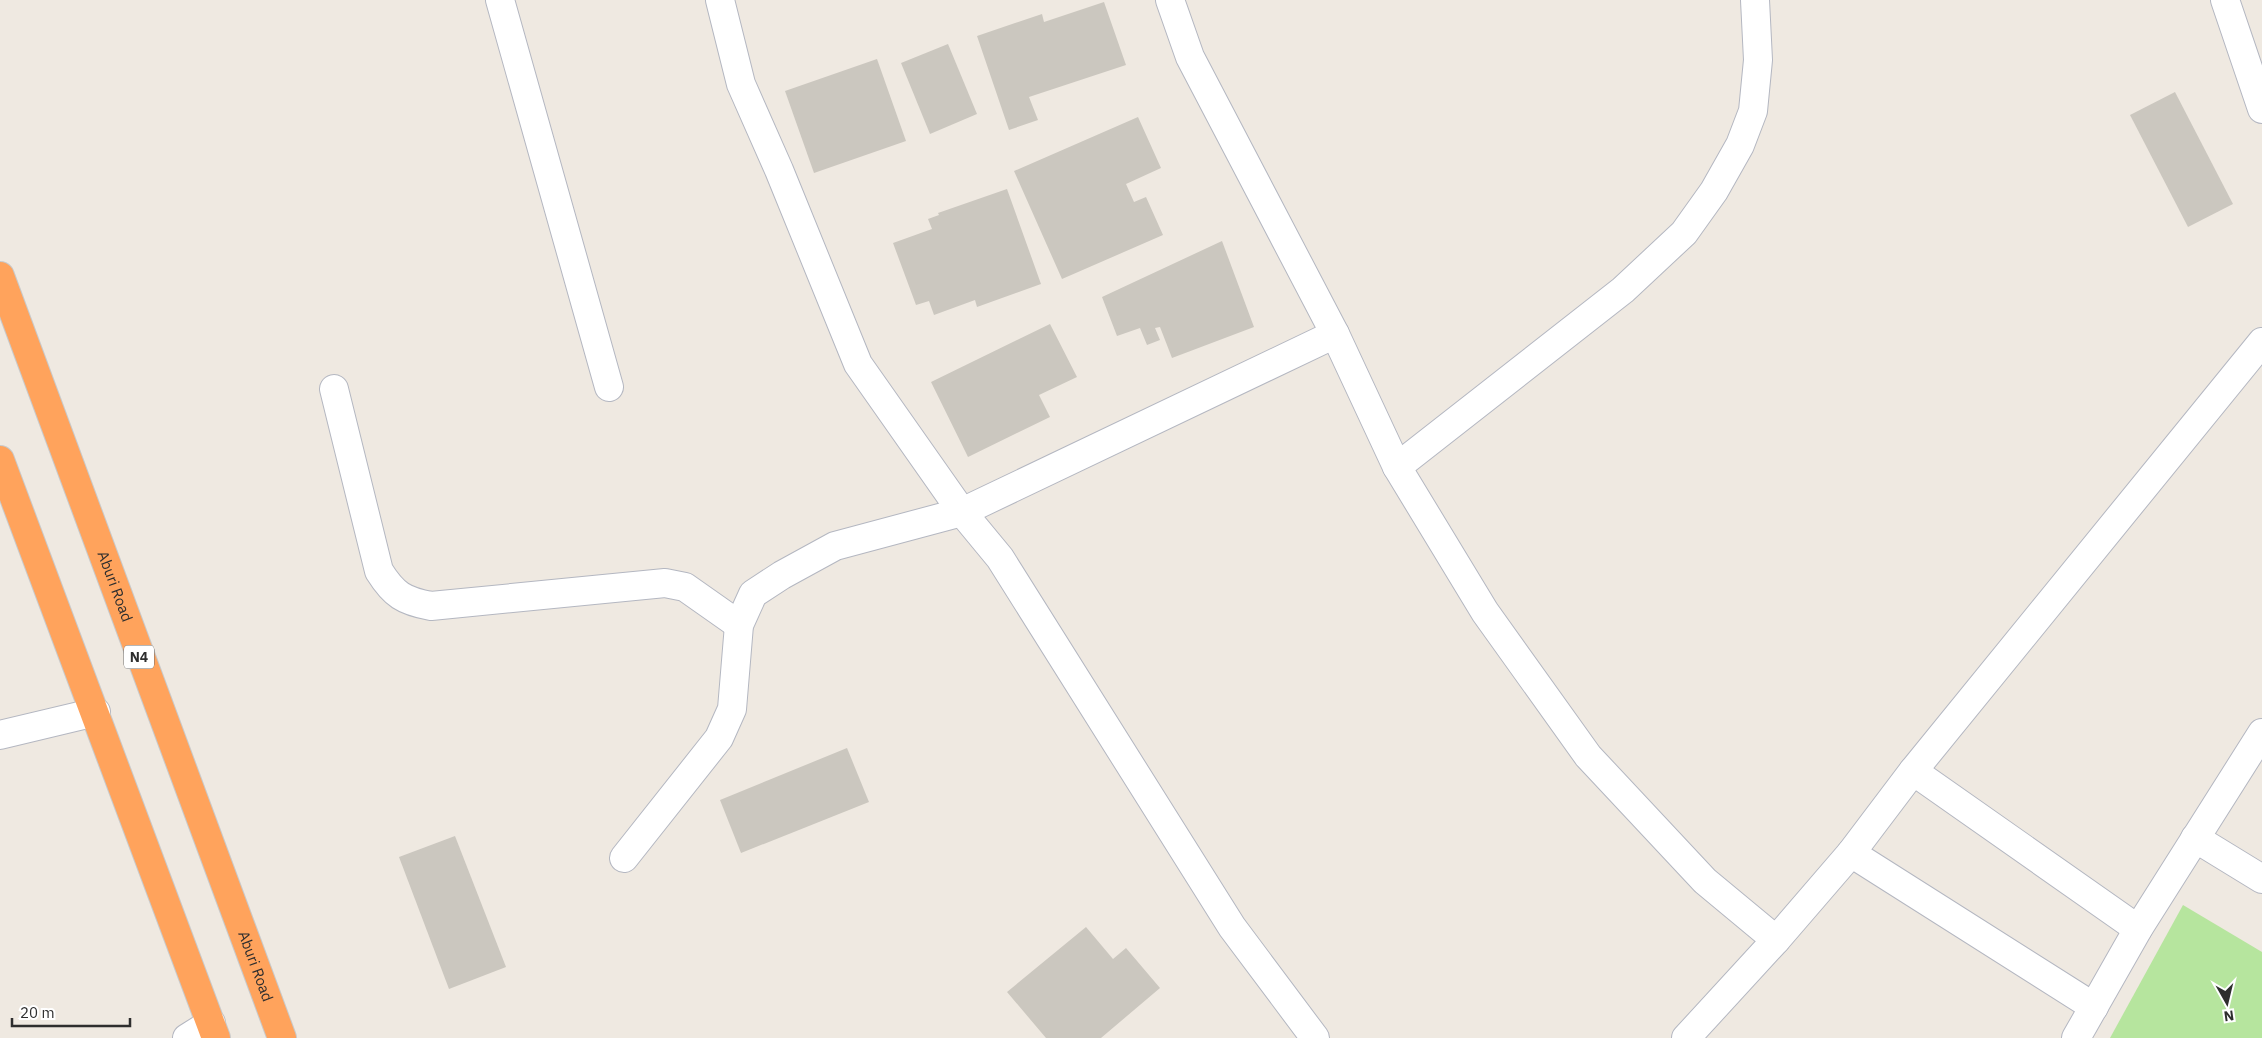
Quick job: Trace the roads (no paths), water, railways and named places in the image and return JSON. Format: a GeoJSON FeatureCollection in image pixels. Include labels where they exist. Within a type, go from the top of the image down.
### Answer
{"type":"FeatureCollection","features":[{"type":"Feature","properties":{"kind":"highway","name":"Aburi Road"},"geometry":{"type":"LineString","coordinates":[[0,276],[282,1038]]}},
{"type":"Feature","properties":{"kind":"highway"},"geometry":{"type":"LineString","coordinates":[[0,460],[214,1031]]}},
{"type":"Feature","properties":{"kind":"street"},"geometry":{"type":"LineString","coordinates":[[500,0],[609,387]]}},
{"type":"Feature","properties":{"kind":"street"},"geometry":{"type":"LineString","coordinates":[[720,0],[741,84],[779,170],[858,364],[962,512],[1000,558],[1232,927],[1315,1038]]}},
{"type":"Feature","properties":{"kind":"street"},"geometry":{"type":"LineString","coordinates":[[1170,0],[1190,57],[1336,334],[1397,467],[1485,612],[1588,756],[1704,881],[1776,940]]}},
{"type":"Feature","properties":{"kind":"street"},"geometry":{"type":"LineString","coordinates":[[1397,467],[1623,290],[1684,233],[1714,191],[1740,145],[1753,111],[1758,60],[1755,0]]}},
{"type":"Feature","properties":{"kind":"street"},"geometry":{"type":"LineString","coordinates":[[2225,0],[2262,109]]}},
{"type":"Feature","properties":{"kind":"street"},"geometry":{"type":"LineString","coordinates":[[624,858],[719,738],[732,708],[740,625],[754,594],[782,575],[835,546],[962,512],[1336,334]]}},
{"type":"Feature","properties":{"kind":"street"},"geometry":{"type":"LineString","coordinates":[[1686,1038],[1776,940],[1851,853],[1913,771],[2262,342]]}},
{"type":"Feature","properties":{"kind":"street"},"geometry":{"type":"LineString","coordinates":[[334,389],[379,571],[390,588],[409,602],[431,606],[665,583],[685,587],[740,625]]}},
{"type":"Feature","properties":{"kind":"street"},"geometry":{"type":"LineString","coordinates":[[0,735],[96,712]]}},
{"type":"Feature","properties":{"kind":"street"},"geometry":{"type":"LineString","coordinates":[[2076,1038],[2138,929],[2262,733]]}},
{"type":"Feature","properties":{"kind":"street"},"geometry":{"type":"LineString","coordinates":[[1913,771],[2138,929]]}},
{"type":"Feature","properties":{"kind":"street"},"geometry":{"type":"LineString","coordinates":[[2195,838],[2262,879]]}},
{"type":"Feature","properties":{"kind":"street"},"geometry":{"type":"LineString","coordinates":[[1851,853],[2094,1007]]}},
{"type":"Feature","properties":{"kind":"street"},"geometry":{"type":"LineString","coordinates":[[187,1038],[214,1031]]}}]}
